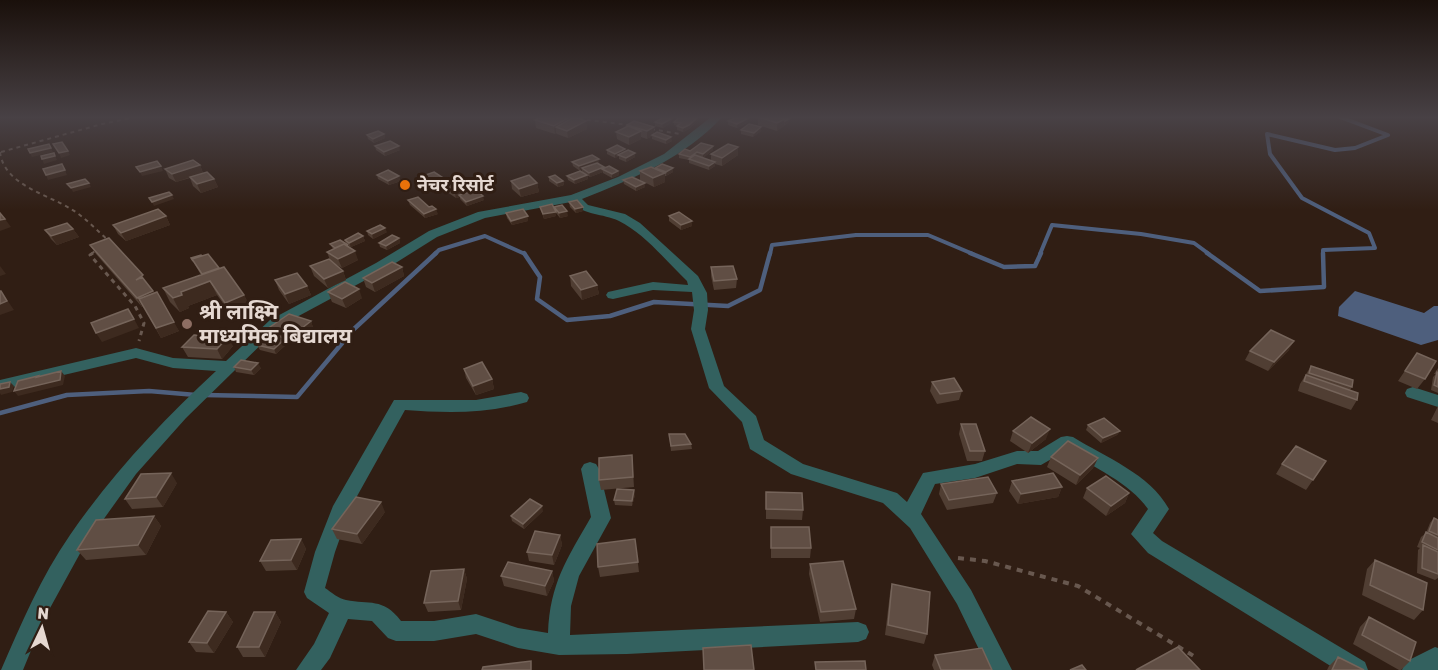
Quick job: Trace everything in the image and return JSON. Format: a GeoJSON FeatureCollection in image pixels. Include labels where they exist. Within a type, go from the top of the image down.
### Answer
{"type":"FeatureCollection","features":[{"type":"Feature","properties":{"kind":"street"},"geometry":{"type":"LineString","coordinates":[[12,670],[34,615],[76,542],[130,469],[180,414],[275,323],[381,267],[434,234],[482,215],[574,198],[622,179],[668,156],[678,148]]}},
{"type":"Feature","properties":{"kind":"street"},"geometry":{"type":"LineString","coordinates":[[574,198],[584,208],[621,217],[636,226],[693,279],[699,299],[699,329],[717,388],[750,420],[756,444],[797,469],[890,498],[917,522],[964,597],[1001,670]]}},
{"type":"Feature","properties":{"kind":"street"},"geometry":{"type":"LineString","coordinates":[[613,295],[653,286],[687,289],[699,299]]}},
{"type":"Feature","properties":{"kind":"street"},"geometry":{"type":"LineString","coordinates":[[0,385],[136,353],[173,363],[225,370]]}},
{"type":"Feature","properties":{"kind":"street"},"geometry":{"type":"LineString","coordinates":[[1413,393],[1438,401]]}},
{"type":"Feature","properties":{"kind":"street"},"geometry":{"type":"LineString","coordinates":[[521,398],[507,402],[468,405],[399,404],[342,506],[314,592],[342,610],[366,609],[389,619],[396,631],[435,631],[476,624],[518,638],[559,645],[627,644],[858,632]]}},
{"type":"Feature","properties":{"kind":"street"},"geometry":{"type":"LineString","coordinates":[[910,516],[929,478],[982,469],[1003,460],[1026,455],[1041,458],[1067,442],[1131,482],[1155,501],[1159,509],[1140,534],[1155,547],[1357,670]]}},
{"type":"Feature","properties":{"kind":"street"},"geometry":{"type":"LineString","coordinates":[[559,645],[560,606],[569,574],[601,518],[590,469]]}},
{"type":"Feature","properties":{"kind":"street"},"geometry":{"type":"LineString","coordinates":[[307,670],[322,651],[342,610]]}},
{"type":"Feature","properties":{"kind":"street"},"geometry":{"type":"LineString","coordinates":[[1413,670],[1435,658],[1438,659]]}},
{"type":"Feature","properties":{"kind":"path"},"geometry":{"type":"LineString","coordinates":[[15,148],[0,152],[1,160],[18,182],[74,210],[88,225],[109,241],[90,255],[135,306],[144,323],[136,353]]}},
{"type":"Feature","properties":{"kind":"path"},"geometry":{"type":"LineString","coordinates":[[938,556],[985,561],[1078,586],[1197,658]]}},
{"type":"Feature","properties":{"kind":"water"},"geometry":{"type":"Polygon","coordinates":[[[1355,291],[1424,313],[1438,306],[1438,340],[1421,345],[1338,316],[1339,307],[1355,291]]]}},
{"type":"Feature","properties":{"kind":"building"},"geometry":{"type":"Polygon","coordinates":[[[31,148],[50,148],[30,153],[28,149],[31,148]]]}},
{"type":"Feature","properties":{"kind":"building"},"geometry":{"type":"Polygon","coordinates":[[[56,148],[66,148],[68,151],[59,153],[56,148]]]}},
{"type":"Feature","properties":{"kind":"building"},"geometry":{"type":"Polygon","coordinates":[[[378,148],[393,148],[384,152],[378,148]]]}},
{"type":"Feature","properties":{"kind":"building"},"geometry":{"type":"Polygon","coordinates":[[[610,148],[625,149],[615,154],[607,150],[610,148]]]}},
{"type":"Feature","properties":{"kind":"building"},"geometry":{"type":"Polygon","coordinates":[[[694,148],[710,148],[703,154],[697,152],[690,157],[679,154],[685,149],[690,151],[694,148]]]}},
{"type":"Feature","properties":{"kind":"building"},"geometry":{"type":"Polygon","coordinates":[[[721,148],[736,148],[722,158],[711,154],[721,148]]]}},
{"type":"Feature","properties":{"kind":"building"},"geometry":{"type":"Polygon","coordinates":[[[628,150],[635,153],[626,158],[618,155],[628,150]]]}},
{"type":"Feature","properties":{"kind":"building"},"geometry":{"type":"Polygon","coordinates":[[[54,153],[55,156],[42,159],[41,156],[54,153]]]}},
{"type":"Feature","properties":{"kind":"building"},"geometry":{"type":"Polygon","coordinates":[[[592,155],[599,159],[579,166],[572,162],[592,155]]]}},
{"type":"Feature","properties":{"kind":"building"},"geometry":{"type":"Polygon","coordinates":[[[695,155],[715,162],[709,166],[689,159],[695,155]]]}},
{"type":"Feature","properties":{"kind":"building"},"geometry":{"type":"Polygon","coordinates":[[[193,160],[200,165],[172,174],[165,169],[193,160]]]}},
{"type":"Feature","properties":{"kind":"building"},"geometry":{"type":"Polygon","coordinates":[[[157,161],[161,166],[140,172],[136,167],[157,161]]]}},
{"type":"Feature","properties":{"kind":"building"},"geometry":{"type":"Polygon","coordinates":[[[597,163],[604,167],[589,173],[582,168],[597,163]]]}},
{"type":"Feature","properties":{"kind":"building"},"geometry":{"type":"Polygon","coordinates":[[[62,164],[65,170],[46,175],[43,169],[62,164]]]}},
{"type":"Feature","properties":{"kind":"building"},"geometry":{"type":"Polygon","coordinates":[[[662,164],[673,168],[666,172],[655,168],[662,164]]]}},
{"type":"Feature","properties":{"kind":"building"},"geometry":{"type":"Polygon","coordinates":[[[609,166],[618,171],[612,174],[602,169],[609,166]]]}},
{"type":"Feature","properties":{"kind":"building"},"geometry":{"type":"Polygon","coordinates":[[[651,167],[665,173],[653,178],[640,171],[651,167]]]}},
{"type":"Feature","properties":{"kind":"building"},"geometry":{"type":"Polygon","coordinates":[[[388,170],[399,176],[388,181],[377,175],[388,170]]]}},
{"type":"Feature","properties":{"kind":"building"},"geometry":{"type":"Polygon","coordinates":[[[580,171],[587,175],[574,180],[567,176],[580,171]]]}},
{"type":"Feature","properties":{"kind":"building"},"geometry":{"type":"Polygon","coordinates":[[[207,172],[214,179],[197,184],[190,177],[207,172]]]}},
{"type":"Feature","properties":{"kind":"building"},"geometry":{"type":"Polygon","coordinates":[[[434,172],[445,179],[434,183],[423,176],[434,172]]]}},
{"type":"Feature","properties":{"kind":"building"},"geometry":{"type":"Polygon","coordinates":[[[529,175],[537,183],[519,189],[511,181],[529,175]]]}},
{"type":"Feature","properties":{"kind":"building"},"geometry":{"type":"Polygon","coordinates":[[[555,175],[563,181],[557,183],[549,177],[555,175]]]}},
{"type":"Feature","properties":{"kind":"building"},"geometry":{"type":"Polygon","coordinates":[[[457,176],[470,183],[454,190],[441,182],[457,176]]]}},
{"type":"Feature","properties":{"kind":"building"},"geometry":{"type":"Polygon","coordinates":[[[632,177],[645,183],[636,187],[623,180],[632,177]]]}},
{"type":"Feature","properties":{"kind":"building"},"geometry":{"type":"Polygon","coordinates":[[[85,179],[89,183],[71,188],[67,184],[85,179]]]}},
{"type":"Feature","properties":{"kind":"building"},"geometry":{"type":"Polygon","coordinates":[[[476,190],[483,196],[466,202],[459,195],[476,190]]]}},
{"type":"Feature","properties":{"kind":"building"},"geometry":{"type":"Polygon","coordinates":[[[169,192],[172,195],[152,202],[149,198],[169,192]]]}},
{"type":"Feature","properties":{"kind":"building"},"geometry":{"type":"Polygon","coordinates":[[[418,197],[429,207],[436,209],[424,214],[408,200],[418,197]]]}},
{"type":"Feature","properties":{"kind":"building"},"geometry":{"type":"Polygon","coordinates":[[[577,200],[583,207],[575,209],[569,202],[577,200]]]}},
{"type":"Feature","properties":{"kind":"building"},"geometry":{"type":"Polygon","coordinates":[[[552,204],[556,212],[543,214],[540,207],[552,204]]]}},
{"type":"Feature","properties":{"kind":"building"},"geometry":{"type":"Polygon","coordinates":[[[562,205],[567,211],[559,213],[554,207],[562,205]]]}},
{"type":"Feature","properties":{"kind":"building"},"geometry":{"type":"Polygon","coordinates":[[[158,209],[166,216],[121,233],[113,225],[158,209]]]}},
{"type":"Feature","properties":{"kind":"building"},"geometry":{"type":"Polygon","coordinates":[[[523,209],[528,216],[511,221],[506,213],[523,209]]]}},
{"type":"Feature","properties":{"kind":"building"},"geometry":{"type":"Polygon","coordinates":[[[679,212],[692,221],[681,225],[669,216],[679,212]]]}},
{"type":"Feature","properties":{"kind":"building"},"geometry":{"type":"Polygon","coordinates":[[[67,223],[73,229],[51,236],[45,230],[67,223]]]}},
{"type":"Feature","properties":{"kind":"building"},"geometry":{"type":"Polygon","coordinates":[[[380,225],[385,228],[372,234],[367,231],[380,225]]]}},
{"type":"Feature","properties":{"kind":"building"},"geometry":{"type":"Polygon","coordinates":[[[358,233],[363,236],[349,243],[345,240],[358,233]]]}},
{"type":"Feature","properties":{"kind":"building"},"geometry":{"type":"Polygon","coordinates":[[[392,235],[399,238],[386,246],[379,243],[392,235]]]}},
{"type":"Feature","properties":{"kind":"building"},"geometry":{"type":"Polygon","coordinates":[[[109,238],[143,275],[136,280],[142,277],[153,291],[137,298],[90,245],[109,238]]]}},
{"type":"Feature","properties":{"kind":"building"},"geometry":{"type":"Polygon","coordinates":[[[340,240],[348,245],[344,244],[335,248],[330,244],[340,240]]]}},
{"type":"Feature","properties":{"kind":"building"},"geometry":{"type":"Polygon","coordinates":[[[344,244],[355,251],[338,259],[327,252],[344,244]]]}},
{"type":"Feature","properties":{"kind":"building"},"geometry":{"type":"Polygon","coordinates":[[[208,254],[219,268],[202,274],[192,259],[208,254]]]}},
{"type":"Feature","properties":{"kind":"building"},"geometry":{"type":"Polygon","coordinates":[[[329,259],[343,271],[324,279],[310,266],[329,259]]]}},
{"type":"Feature","properties":{"kind":"building"},"geometry":{"type":"Polygon","coordinates":[[[392,262],[402,267],[372,283],[363,278],[392,262]]]}},
{"type":"Feature","properties":{"kind":"building"},"geometry":{"type":"Polygon","coordinates":[[[733,266],[737,279],[714,281],[711,267],[733,266]]]}},
{"type":"Feature","properties":{"kind":"building"},"geometry":{"type":"Polygon","coordinates":[[[224,267],[244,295],[225,303],[210,281],[181,292],[182,295],[173,298],[163,288],[224,267]]]}},
{"type":"Feature","properties":{"kind":"building"},"geometry":{"type":"Polygon","coordinates":[[[586,271],[597,285],[581,290],[570,276],[586,271]]]}},
{"type":"Feature","properties":{"kind":"building"},"geometry":{"type":"Polygon","coordinates":[[[297,273],[307,286],[285,294],[275,280],[297,273]]]}},
{"type":"Feature","properties":{"kind":"building"},"geometry":{"type":"Polygon","coordinates":[[[345,282],[359,289],[342,299],[328,292],[345,282]]]}},
{"type":"Feature","properties":{"kind":"building"},"geometry":{"type":"Polygon","coordinates":[[[0,291],[7,301],[0,304],[0,291]]]}},
{"type":"Feature","properties":{"kind":"building"},"geometry":{"type":"Polygon","coordinates":[[[157,292],[174,322],[156,328],[139,299],[157,292]]]}},
{"type":"Feature","properties":{"kind":"building"},"geometry":{"type":"Polygon","coordinates":[[[128,309],[134,319],[96,333],[91,323],[128,309]]]}},
{"type":"Feature","properties":{"kind":"building"},"geometry":{"type":"Polygon","coordinates":[[[289,314],[311,321],[293,335],[270,327],[289,314]]]}},
{"type":"Feature","properties":{"kind":"building"},"geometry":{"type":"Polygon","coordinates":[[[1271,330],[1294,341],[1274,362],[1250,351],[1271,330]]]}},
{"type":"Feature","properties":{"kind":"building"},"geometry":{"type":"Polygon","coordinates":[[[194,335],[228,337],[217,349],[182,347],[194,335]]]}},
{"type":"Feature","properties":{"kind":"building"},"geometry":{"type":"Polygon","coordinates":[[[269,335],[286,338],[274,349],[257,345],[269,335]]]}},
{"type":"Feature","properties":{"kind":"building"},"geometry":{"type":"Polygon","coordinates":[[[1417,353],[1436,361],[1425,379],[1405,371],[1417,353]]]}},
{"type":"Feature","properties":{"kind":"building"},"geometry":{"type":"Polygon","coordinates":[[[241,360],[258,363],[251,370],[234,367],[241,360]]]}},
{"type":"Feature","properties":{"kind":"building"},"geometry":{"type":"Polygon","coordinates":[[[482,362],[492,379],[473,386],[464,369],[482,362]]]}},
{"type":"Feature","properties":{"kind":"building"},"geometry":{"type":"Polygon","coordinates":[[[1311,366],[1353,380],[1352,387],[1309,373],[1311,366]]]}},
{"type":"Feature","properties":{"kind":"building"},"geometry":{"type":"Polygon","coordinates":[[[61,371],[60,380],[14,391],[18,381],[61,371]]]}},
{"type":"Feature","properties":{"kind":"building"},"geometry":{"type":"Polygon","coordinates":[[[1438,373],[1438,387],[1434,385],[1438,373]]]}},
{"type":"Feature","properties":{"kind":"building"},"geometry":{"type":"Polygon","coordinates":[[[1306,375],[1358,393],[1357,400],[1304,381],[1306,375]]]}},
{"type":"Feature","properties":{"kind":"building"},"geometry":{"type":"Polygon","coordinates":[[[954,378],[962,391],[940,394],[932,382],[954,378]]]}},
{"type":"Feature","properties":{"kind":"building"},"geometry":{"type":"Polygon","coordinates":[[[10,382],[9,387],[0,389],[0,384],[10,382]]]}},
{"type":"Feature","properties":{"kind":"building"},"geometry":{"type":"Polygon","coordinates":[[[1031,417],[1050,429],[1032,443],[1013,431],[1031,417]]]}},
{"type":"Feature","properties":{"kind":"building"},"geometry":{"type":"Polygon","coordinates":[[[1104,418],[1120,431],[1103,438],[1088,425],[1104,418]]]}},
{"type":"Feature","properties":{"kind":"building"},"geometry":{"type":"Polygon","coordinates":[[[961,424],[976,424],[985,451],[970,451],[961,424]]]}},
{"type":"Feature","properties":{"kind":"building"},"geometry":{"type":"Polygon","coordinates":[[[669,434],[685,434],[691,444],[671,446],[669,434]]]}},
{"type":"Feature","properties":{"kind":"building"},"geometry":{"type":"Polygon","coordinates":[[[1068,441],[1098,458],[1080,475],[1051,457],[1068,441]]]}},
{"type":"Feature","properties":{"kind":"building"},"geometry":{"type":"Polygon","coordinates":[[[1296,446],[1326,461],[1313,480],[1282,464],[1296,446]]]}},
{"type":"Feature","properties":{"kind":"building"},"geometry":{"type":"Polygon","coordinates":[[[632,455],[633,477],[599,480],[599,458],[632,455]]]}},
{"type":"Feature","properties":{"kind":"building"},"geometry":{"type":"Polygon","coordinates":[[[171,473],[156,497],[125,499],[141,474],[171,473]]]}},
{"type":"Feature","properties":{"kind":"building"},"geometry":{"type":"Polygon","coordinates":[[[1053,473],[1062,487],[1021,494],[1012,481],[1053,473]]]}},
{"type":"Feature","properties":{"kind":"building"},"geometry":{"type":"Polygon","coordinates":[[[1106,476],[1129,493],[1111,506],[1087,488],[1106,476]]]}},
{"type":"Feature","properties":{"kind":"building"},"geometry":{"type":"Polygon","coordinates":[[[988,477],[997,493],[949,500],[941,484],[988,477]]]}},
{"type":"Feature","properties":{"kind":"building"},"geometry":{"type":"Polygon","coordinates":[[[617,489],[634,490],[632,501],[614,500],[617,489]]]}},
{"type":"Feature","properties":{"kind":"building"},"geometry":{"type":"Polygon","coordinates":[[[766,492],[802,493],[803,510],[766,509],[766,492]]]}},
{"type":"Feature","properties":{"kind":"building"},"geometry":{"type":"Polygon","coordinates":[[[356,497],[381,502],[357,534],[332,529],[356,497]]]}},
{"type":"Feature","properties":{"kind":"building"},"geometry":{"type":"Polygon","coordinates":[[[530,499],[542,506],[523,524],[511,516],[530,499]]]}},
{"type":"Feature","properties":{"kind":"building"},"geometry":{"type":"Polygon","coordinates":[[[154,516],[138,545],[77,550],[96,520],[154,516]]]}},
{"type":"Feature","properties":{"kind":"building"},"geometry":{"type":"Polygon","coordinates":[[[1434,518],[1438,520],[1438,535],[1429,531],[1434,518]]]}},
{"type":"Feature","properties":{"kind":"building"},"geometry":{"type":"Polygon","coordinates":[[[771,527],[809,527],[811,548],[771,548],[771,527]]]}},
{"type":"Feature","properties":{"kind":"building"},"geometry":{"type":"Polygon","coordinates":[[[535,531],[560,535],[552,555],[527,552],[535,531]]]}},
{"type":"Feature","properties":{"kind":"building"},"geometry":{"type":"Polygon","coordinates":[[[1426,532],[1438,538],[1438,550],[1422,542],[1426,532]]]}},
{"type":"Feature","properties":{"kind":"building"},"geometry":{"type":"Polygon","coordinates":[[[301,539],[291,560],[260,561],[271,540],[301,539]]]}},
{"type":"Feature","properties":{"kind":"building"},"geometry":{"type":"Polygon","coordinates":[[[635,539],[638,562],[598,567],[597,544],[635,539]]]}},
{"type":"Feature","properties":{"kind":"building"},"geometry":{"type":"Polygon","coordinates":[[[1423,545],[1438,552],[1438,574],[1422,568],[1423,545]]]}},
{"type":"Feature","properties":{"kind":"building"},"geometry":{"type":"Polygon","coordinates":[[[1375,560],[1427,583],[1423,610],[1370,585],[1375,560]]]}},
{"type":"Feature","properties":{"kind":"building"},"geometry":{"type":"Polygon","coordinates":[[[843,561],[856,609],[821,612],[810,564],[843,561]]]}},
{"type":"Feature","properties":{"kind":"building"},"geometry":{"type":"Polygon","coordinates":[[[508,562],[552,571],[545,586],[501,576],[508,562]]]}},
{"type":"Feature","properties":{"kind":"building"},"geometry":{"type":"Polygon","coordinates":[[[464,569],[458,601],[424,603],[431,571],[464,569]]]}},
{"type":"Feature","properties":{"kind":"building"},"geometry":{"type":"Polygon","coordinates":[[[892,584],[930,592],[927,634],[888,625],[892,584]]]}},
{"type":"Feature","properties":{"kind":"building"},"geometry":{"type":"Polygon","coordinates":[[[208,611],[226,612],[207,643],[189,642],[208,611]]]}},
{"type":"Feature","properties":{"kind":"building"},"geometry":{"type":"Polygon","coordinates":[[[254,612],[275,612],[259,647],[237,647],[254,612]]]}},
{"type":"Feature","properties":{"kind":"building"},"geometry":{"type":"Polygon","coordinates":[[[1369,617],[1416,642],[1410,661],[1362,635],[1369,617]]]}},
{"type":"Feature","properties":{"kind":"building"},"geometry":{"type":"Polygon","coordinates":[[[751,645],[754,670],[704,670],[703,648],[751,645]]]}},
{"type":"Feature","properties":{"kind":"building"},"geometry":{"type":"Polygon","coordinates":[[[1178,647],[1200,670],[1136,670],[1178,647]]]}},
{"type":"Feature","properties":{"kind":"building"},"geometry":{"type":"Polygon","coordinates":[[[982,648],[992,670],[941,670],[935,655],[982,648]]]}},
{"type":"Feature","properties":{"kind":"building"},"geometry":{"type":"Polygon","coordinates":[[[1338,657],[1364,670],[1332,670],[1338,657]]]}},
{"type":"Feature","properties":{"kind":"building"},"geometry":{"type":"Polygon","coordinates":[[[531,661],[531,670],[482,670],[483,667],[531,661]]]}},
{"type":"Feature","properties":{"kind":"building"},"geometry":{"type":"Polygon","coordinates":[[[865,661],[866,670],[816,670],[815,662],[865,661]]]}},
{"type":"Feature","properties":{"kind":"building"},"geometry":{"type":"Polygon","coordinates":[[[1082,665],[1086,670],[1070,670],[1082,665]]]}},
{"type":"Feature","properties":{"kind":"waterway"},"geometry":{"type":"LineString","coordinates":[[1269,148],[1270,154],[1302,198],[1369,233],[1375,248],[1323,250],[1323,253]]}},
{"type":"Feature","properties":{"kind":"waterway"},"geometry":{"type":"LineString","coordinates":[[1328,148],[1352,148]]}},
{"type":"Feature","properties":{"kind":"waterway"},"geometry":{"type":"LineString","coordinates":[[1040,254],[1052,225],[1141,234],[1194,243],[1209,254]]}},
{"type":"Feature","properties":{"kind":"waterway"},"geometry":{"type":"LineString","coordinates":[[770,254],[772,245],[856,235],[928,235],[973,254]]}},
{"type":"Feature","properties":{"kind":"waterway"},"geometry":{"type":"LineString","coordinates":[[436,253],[439,250],[485,236],[525,254]]}},
{"type":"Feature","properties":{"kind":"waterway"},"geometry":{"type":"LineString","coordinates":[[204,395],[297,397],[354,329],[436,253]]}},
{"type":"Feature","properties":{"kind":"waterway"},"geometry":{"type":"LineString","coordinates":[[525,254],[540,277],[537,299],[567,320],[610,316],[654,302],[728,306],[760,290],[770,253]]}},
{"type":"Feature","properties":{"kind":"waterway"},"geometry":{"type":"LineString","coordinates":[[970,253],[1004,267],[1035,266],[1041,253]]}},
{"type":"Feature","properties":{"kind":"waterway"},"geometry":{"type":"LineString","coordinates":[[1207,253],[1260,291],[1324,287],[1323,253]]}},
{"type":"Feature","properties":{"kind":"waterway"},"geometry":{"type":"LineString","coordinates":[[0,413],[67,395],[149,391],[196,395]]}},
{"type":"Feature","properties":{"kind":"place","name":"नेचर रिसोर्ट"},"geometry":{"type":"Point","coordinates":[405,185]}},
{"type":"Feature","properties":{"kind":"place","name":"श्री लाक्ष्मि माध्यमिक बिद्यालय"},"geometry":{"type":"Point","coordinates":[187,324]}}]}
